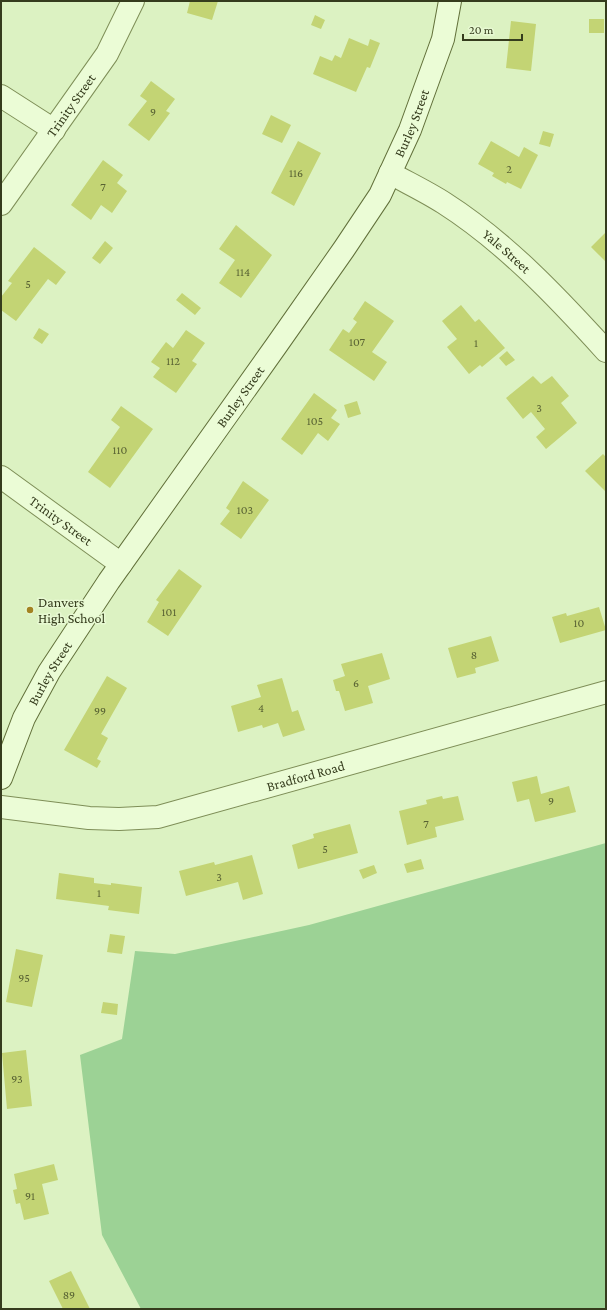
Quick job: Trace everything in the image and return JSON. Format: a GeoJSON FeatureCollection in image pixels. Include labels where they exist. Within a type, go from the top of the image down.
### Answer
{"type":"FeatureCollection","features":[{"type":"Feature","properties":{"kind":"street","name":"Trinity Street"},"geometry":{"type":"LineString","coordinates":[[1,204],[107,54],[133,1]]}},
{"type":"Feature","properties":{"kind":"street","name":"Burley Street"},"geometry":{"type":"LineString","coordinates":[[1,778],[24,718],[49,672],[121,564],[344,249],[380,195],[410,130],[440,46],[450,1]]}},
{"type":"Feature","properties":{"kind":"street"},"geometry":{"type":"LineString","coordinates":[[1,96],[54,130]]}},
{"type":"Feature","properties":{"kind":"street","name":"Yale Street"},"geometry":{"type":"LineString","coordinates":[[390,173],[444,203],[483,232],[527,268],[606,351]]}},
{"type":"Feature","properties":{"kind":"street","name":"Trinity Street"},"geometry":{"type":"LineString","coordinates":[[1,477],[121,564]]}},
{"type":"Feature","properties":{"kind":"street","name":"Bradford Road"},"geometry":{"type":"LineString","coordinates":[[1,807],[88,818],[120,820],[158,816],[606,692]]}},
{"type":"Feature","properties":{"kind":"green space"},"geometry":{"type":"Polygon","coordinates":[[[606,843],[606,1309],[141,1309],[102,1235],[80,1055],[122,1039],[135,951],[175,954],[309,925],[606,843]]]}},
{"type":"Feature","properties":{"kind":"building"},"geometry":{"type":"Polygon","coordinates":[[[190,1],[218,1],[212,20],[187,13],[190,1]]]}},
{"type":"Feature","properties":{"kind":"building"},"geometry":{"type":"Polygon","coordinates":[[[315,15],[325,20],[321,29],[311,25],[315,15]]]}},
{"type":"Feature","properties":{"kind":"building"},"geometry":{"type":"Polygon","coordinates":[[[589,19],[604,19],[604,33],[589,33],[589,19]]]}},
{"type":"Feature","properties":{"kind":"building"},"geometry":{"type":"Polygon","coordinates":[[[511,21],[536,24],[531,71],[506,68],[511,21]]]}},
{"type":"Feature","properties":{"kind":"building"},"geometry":{"type":"Polygon","coordinates":[[[349,38],[368,46],[370,39],[380,43],[370,68],[367,67],[356,92],[313,74],[320,56],[332,61],[335,55],[341,58],[349,38]]]}},
{"type":"Feature","properties":{"kind":"building"},"geometry":{"type":"Polygon","coordinates":[[[151,81],[175,99],[166,111],[170,113],[149,141],[128,125],[147,101],[140,96],[151,81]]]}},
{"type":"Feature","properties":{"kind":"building"},"geometry":{"type":"Polygon","coordinates":[[[271,115],[291,125],[282,143],[262,134],[271,115]]]}},
{"type":"Feature","properties":{"kind":"building"},"geometry":{"type":"Polygon","coordinates":[[[543,131],[554,134],[550,147],[539,144],[543,131]]]}},
{"type":"Feature","properties":{"kind":"building"},"geometry":{"type":"Polygon","coordinates":[[[298,141],[321,153],[294,206],[271,193],[298,141]]]}},
{"type":"Feature","properties":{"kind":"building"},"geometry":{"type":"Polygon","coordinates":[[[491,141],[519,157],[524,147],[538,155],[521,189],[507,182],[506,184],[492,176],[494,173],[478,164],[491,141]]]}},
{"type":"Feature","properties":{"kind":"building"},"geometry":{"type":"Polygon","coordinates":[[[103,160],[123,175],[117,183],[127,191],[112,213],[101,205],[91,220],[71,205],[103,160]]]}},
{"type":"Feature","properties":{"kind":"building"},"geometry":{"type":"Polygon","coordinates":[[[236,225],[272,255],[241,298],[219,283],[235,260],[219,249],[236,225]]]}},
{"type":"Feature","properties":{"kind":"building"},"geometry":{"type":"Polygon","coordinates":[[[606,232],[606,262],[591,247],[606,232]]]}},
{"type":"Feature","properties":{"kind":"building"},"geometry":{"type":"Polygon","coordinates":[[[105,241],[113,248],[100,264],[92,258],[105,241]]]}},
{"type":"Feature","properties":{"kind":"building"},"geometry":{"type":"Polygon","coordinates":[[[34,247],[66,272],[56,285],[48,279],[16,321],[1,310],[1,297],[12,283],[8,281],[34,247]]]}},
{"type":"Feature","properties":{"kind":"building"},"geometry":{"type":"Polygon","coordinates":[[[182,293],[201,308],[195,315],[176,300],[182,293]]]}},
{"type":"Feature","properties":{"kind":"building"},"geometry":{"type":"Polygon","coordinates":[[[365,301],[394,321],[372,352],[387,362],[374,381],[329,350],[343,329],[349,333],[357,322],[353,319],[365,301]]]}},
{"type":"Feature","properties":{"kind":"building"},"geometry":{"type":"Polygon","coordinates":[[[461,305],[475,322],[479,319],[505,348],[482,367],[480,365],[469,374],[447,347],[457,339],[442,321],[461,305]]]}},
{"type":"Feature","properties":{"kind":"building"},"geometry":{"type":"Polygon","coordinates":[[[39,328],[49,334],[42,344],[33,338],[39,328]]]}},
{"type":"Feature","properties":{"kind":"building"},"geometry":{"type":"Polygon","coordinates":[[[186,330],[205,343],[192,361],[197,364],[176,393],[153,377],[160,368],[151,362],[166,342],[173,348],[186,330]]]}},
{"type":"Feature","properties":{"kind":"building"},"geometry":{"type":"Polygon","coordinates":[[[507,351],[515,360],[506,366],[499,358],[507,351]]]}},
{"type":"Feature","properties":{"kind":"building"},"geometry":{"type":"Polygon","coordinates":[[[533,376],[541,384],[552,376],[569,396],[561,403],[577,423],[546,449],[536,437],[545,429],[531,412],[523,419],[506,398],[533,376]]]}},
{"type":"Feature","properties":{"kind":"building"},"geometry":{"type":"Polygon","coordinates":[[[314,393],[337,410],[331,418],[340,424],[328,441],[318,433],[302,455],[281,439],[314,393]]]}},
{"type":"Feature","properties":{"kind":"building"},"geometry":{"type":"Polygon","coordinates":[[[357,401],[361,414],[348,418],[344,405],[357,401]]]}},
{"type":"Feature","properties":{"kind":"building"},"geometry":{"type":"Polygon","coordinates":[[[121,406],[153,429],[110,488],[88,472],[120,427],[111,420],[121,406]]]}},
{"type":"Feature","properties":{"kind":"building"},"geometry":{"type":"Polygon","coordinates":[[[603,454],[606,457],[606,492],[585,471],[603,454]]]}},
{"type":"Feature","properties":{"kind":"building"},"geometry":{"type":"Polygon","coordinates":[[[243,481],[269,500],[241,539],[220,524],[230,511],[226,508],[243,481]]]}},
{"type":"Feature","properties":{"kind":"building"},"geometry":{"type":"Polygon","coordinates":[[[179,569],[202,586],[168,636],[147,622],[159,602],[156,600],[179,569]]]}},
{"type":"Feature","properties":{"kind":"building"},"geometry":{"type":"Polygon","coordinates":[[[599,607],[606,630],[560,643],[552,617],[566,613],[567,616],[599,607]]]}},
{"type":"Feature","properties":{"kind":"building"},"geometry":{"type":"Polygon","coordinates":[[[491,636],[499,661],[475,668],[476,673],[457,678],[448,648],[491,636]]]}},
{"type":"Feature","properties":{"kind":"building"},"geometry":{"type":"Polygon","coordinates":[[[382,653],[390,679],[368,686],[373,703],[345,711],[339,691],[336,691],[333,680],[345,676],[341,664],[382,653]]]}},
{"type":"Feature","properties":{"kind":"building"},"geometry":{"type":"Polygon","coordinates":[[[107,676],[127,688],[101,734],[108,738],[97,759],[101,761],[97,768],[64,750],[107,676]]]}},
{"type":"Feature","properties":{"kind":"building"},"geometry":{"type":"Polygon","coordinates":[[[282,678],[292,712],[298,710],[305,730],[283,737],[278,723],[263,728],[262,725],[238,732],[231,706],[261,697],[257,685],[282,678]]]}},
{"type":"Feature","properties":{"kind":"building"},"geometry":{"type":"Polygon","coordinates":[[[537,776],[541,794],[569,786],[576,812],[535,822],[529,799],[517,802],[512,782],[537,776]]]}},
{"type":"Feature","properties":{"kind":"building"},"geometry":{"type":"Polygon","coordinates":[[[442,796],[443,799],[458,796],[464,820],[435,827],[437,837],[407,845],[399,811],[427,804],[426,800],[442,796]]]}},
{"type":"Feature","properties":{"kind":"building"},"geometry":{"type":"Polygon","coordinates":[[[350,824],[358,853],[298,869],[292,845],[314,838],[313,834],[350,824]]]}},
{"type":"Feature","properties":{"kind":"building"},"geometry":{"type":"Polygon","coordinates":[[[252,855],[263,894],[243,900],[238,882],[186,896],[179,871],[214,862],[215,865],[252,855]]]}},
{"type":"Feature","properties":{"kind":"building"},"geometry":{"type":"Polygon","coordinates":[[[421,859],[424,869],[407,873],[404,864],[421,859]]]}},
{"type":"Feature","properties":{"kind":"building"},"geometry":{"type":"Polygon","coordinates":[[[374,865],[377,873],[363,879],[359,870],[374,865]]]}},
{"type":"Feature","properties":{"kind":"building"},"geometry":{"type":"Polygon","coordinates":[[[59,873],[94,878],[94,883],[111,885],[111,883],[142,887],[139,914],[108,910],[109,906],[56,899],[59,873]]]}},
{"type":"Feature","properties":{"kind":"building"},"geometry":{"type":"Polygon","coordinates":[[[110,934],[125,936],[122,954],[107,952],[110,934]]]}},
{"type":"Feature","properties":{"kind":"building"},"geometry":{"type":"Polygon","coordinates":[[[16,949],[43,955],[32,1007],[6,1002],[16,949]]]}},
{"type":"Feature","properties":{"kind":"building"},"geometry":{"type":"Polygon","coordinates":[[[103,1002],[118,1004],[117,1015],[101,1013],[103,1002]]]}},
{"type":"Feature","properties":{"kind":"building"},"geometry":{"type":"Polygon","coordinates":[[[26,1050],[32,1106],[7,1109],[2,1053],[26,1050]]]}},
{"type":"Feature","properties":{"kind":"building"},"geometry":{"type":"Polygon","coordinates":[[[54,1164],[58,1180],[42,1184],[49,1214],[24,1220],[20,1203],[16,1204],[13,1190],[17,1189],[14,1174],[54,1164]]]}},
{"type":"Feature","properties":{"kind":"building"},"geometry":{"type":"Polygon","coordinates":[[[71,1271],[90,1309],[63,1309],[49,1281],[71,1271]]]}},
{"type":"Feature","properties":{"kind":"place","name":"Danvers High School"},"geometry":{"type":"Point","coordinates":[30,610]}}]}
